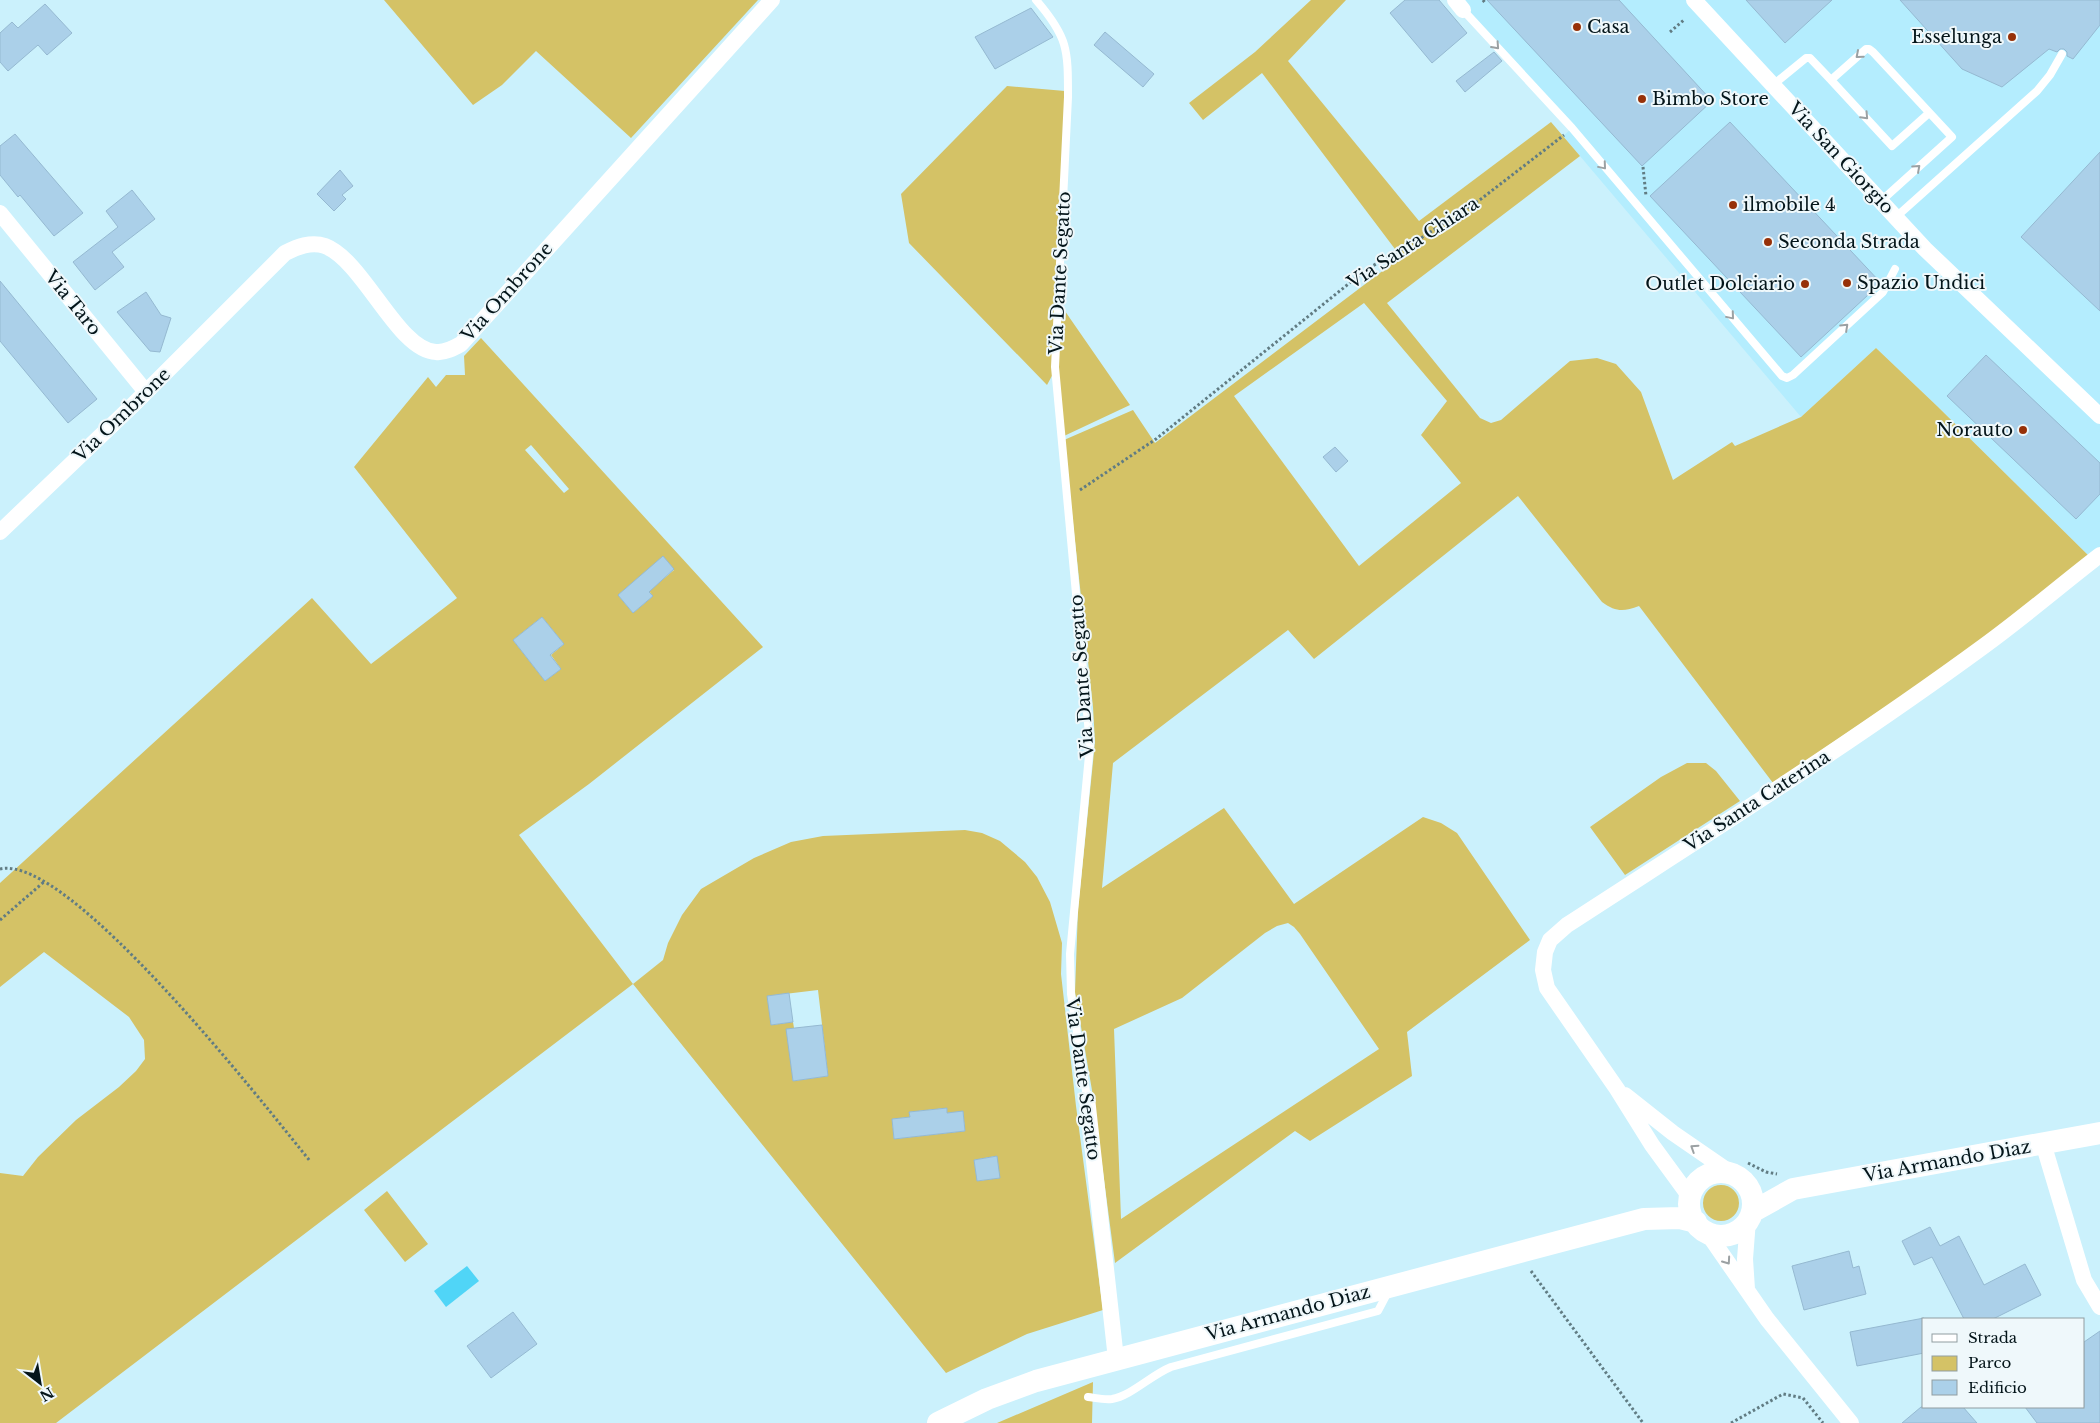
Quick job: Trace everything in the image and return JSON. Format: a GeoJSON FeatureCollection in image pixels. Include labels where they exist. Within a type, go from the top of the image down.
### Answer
{"type":"FeatureCollection","features":[{"type":"Feature","properties":{"kind":"street","name":"Via Ombrone"},"geometry":{"type":"LineString","coordinates":[[0,532],[146,392],[285,253],[304,244],[324,246],[345,259],[413,342],[424,349],[436,352],[445,351],[461,344],[772,0]]}},
{"type":"Feature","properties":{"kind":"street","name":"Via San Giorgio"},"geometry":{"type":"LineString","coordinates":[[1694,0],[1955,280],[2100,416]]}},
{"type":"Feature","properties":{"kind":"street","name":"Via Taro"},"geometry":{"type":"LineString","coordinates":[[0,213],[146,392]]}},
{"type":"Feature","properties":{"kind":"street","name":"Via Santa Caterina"},"geometry":{"type":"LineString","coordinates":[[1690,1197],[1638,1126],[1618,1089],[1547,988],[1542,964],[1547,946],[1555,935],[1928,686],[1986,645],[2100,555]]}},
{"type":"Feature","properties":{"kind":"street","name":"Via Santa Caterina"},"geometry":{"type":"LineString","coordinates":[[1618,1089],[1673,1134],[1740,1172]]}},
{"type":"Feature","properties":{"kind":"street","name":"Via Dante Segatto"},"geometry":{"type":"LineString","coordinates":[[1087,1098],[1116,1360]]}},
{"type":"Feature","properties":{"kind":"street","name":"Via Armando Diaz"},"geometry":{"type":"LineString","coordinates":[[938,1423],[1019,1387],[1644,1219],[1690,1197],[1696,1185],[1709,1174],[1740,1172],[1787,1182],[2100,1133]]}},
{"type":"Feature","properties":{"kind":"street"},"geometry":{"type":"LineString","coordinates":[[2043,1143],[2084,1280],[2100,1307]]}},
{"type":"Feature","properties":{"kind":"street"},"geometry":{"type":"LineString","coordinates":[[1740,1172],[1752,1194],[1744,1259],[1747,1291]]}},
{"type":"Feature","properties":{"kind":"street","name":"Via Armando Diaz"},"geometry":{"type":"LineString","coordinates":[[1644,1219],[1680,1218],[1715,1235],[1734,1233],[1787,1182]]}},
{"type":"Feature","properties":{"kind":"street"},"geometry":{"type":"LineString","coordinates":[[1690,1197],[1692,1214],[1767,1320],[1851,1423]]}},
{"type":"Feature","properties":{"kind":"lane","name":"Via Dante Segatto"},"geometry":{"type":"LineString","coordinates":[[1036,0],[1058,27],[1068,55],[1068,106],[1055,367],[1090,745],[1070,954],[1071,994],[1087,1098]]}},
{"type":"Feature","properties":{"kind":"lane"},"geometry":{"type":"LineString","coordinates":[[1459,5],[1572,128],[1785,378],[1793,375],[1882,292],[1895,269]]}},
{"type":"Feature","properties":{"kind":"lane"},"geometry":{"type":"LineString","coordinates":[[1831,80],[1863,52],[1870,49],[1952,137],[1880,201]]}},
{"type":"Feature","properties":{"kind":"lane"},"geometry":{"type":"LineString","coordinates":[[1896,217],[2037,91],[2050,75],[2062,54]]}},
{"type":"Feature","properties":{"kind":"lane"},"geometry":{"type":"LineString","coordinates":[[1773,85],[1808,57],[1892,146],[1929,113]]}},
{"type":"Feature","properties":{"kind":"lane"},"geometry":{"type":"LineString","coordinates":[[1088,1397],[1113,1399],[1121,1396],[1158,1372],[1171,1367],[1378,1311],[1391,1286]]}},
{"type":"Feature","properties":{"kind":"path"},"geometry":{"type":"LineString","coordinates":[[1483,0],[1486,4]]}},
{"type":"Feature","properties":{"kind":"path"},"geometry":{"type":"LineString","coordinates":[[1670,32],[1685,19]]}},
{"type":"Feature","properties":{"kind":"path","name":"Via Santa Chiara"},"geometry":{"type":"LineString","coordinates":[[1093,480],[1156,439],[1367,269],[1415,242],[1481,199],[1572,128]]}},
{"type":"Feature","properties":{"kind":"path"},"geometry":{"type":"LineString","coordinates":[[1643,167],[1648,195]]}},
{"type":"Feature","properties":{"kind":"path"},"geometry":{"type":"LineString","coordinates":[[0,869],[24,872],[45,881],[68,897],[113,935],[190,1018],[310,1161]]}},
{"type":"Feature","properties":{"kind":"path"},"geometry":{"type":"LineString","coordinates":[[0,920],[45,881]]}},
{"type":"Feature","properties":{"kind":"path"},"geometry":{"type":"LineString","coordinates":[[1740,1172],[1766,1172],[1787,1182]]}},
{"type":"Feature","properties":{"kind":"path"},"geometry":{"type":"LineString","coordinates":[[1523,1273],[1533,1271],[1643,1423]]}},
{"type":"Feature","properties":{"kind":"path"},"geometry":{"type":"LineString","coordinates":[[1731,1423],[1783,1394],[1803,1398],[1823,1423]]}},
{"type":"Feature","properties":{"kind":"shaded area"},"geometry":{"type":"Polygon","coordinates":[[[1455,0],[2100,0],[2100,553],[2091,558],[1876,348],[1801,417],[1563,136],[1571,129],[1455,0]]]}},
{"type":"Feature","properties":{"kind":"green space"},"geometry":{"type":"Polygon","coordinates":[[[384,0],[758,0],[631,138],[536,51],[502,85],[473,105],[384,0]]]}},
{"type":"Feature","properties":{"kind":"green space"},"geometry":{"type":"Polygon","coordinates":[[[1311,0],[1346,0],[1288,61],[1419,221],[1551,122],[1580,156],[1387,303],[1480,418],[1491,423],[1501,420],[1570,361],[1597,358],[1616,364],[1641,392],[1673,480],[1732,442],[1735,446],[1801,417],[1876,348],[2091,558],[1983,641],[1773,783],[1639,606],[1620,610],[1611,608],[1602,602],[1518,496],[1314,659],[1288,630],[1113,763],[1102,888],[1224,808],[1294,904],[1423,817],[1441,823],[1457,833],[1530,940],[1407,1032],[1412,1076],[1310,1141],[1295,1131],[1115,1263],[1093,1096],[1075,992],[1078,909],[1095,742],[1093,707],[1064,440],[1133,410],[1155,443],[1401,257],[1262,73],[1203,120],[1189,103],[1255,52],[1311,0]],[[1364,303],[1234,396],[1359,566],[1461,483],[1421,435],[1447,401],[1364,303]],[[1288,923],[1277,926],[1265,933],[1182,998],[1114,1029],[1121,1219],[1379,1049],[1300,934],[1288,923]]]}},
{"type":"Feature","properties":{"kind":"green space"},"geometry":{"type":"Polygon","coordinates":[[[1007,86],[1065,91],[1058,301],[1130,405],[1064,436],[1054,372],[1047,385],[909,243],[901,194],[1007,86]]]}},
{"type":"Feature","properties":{"kind":"green space"},"geometry":{"type":"Polygon","coordinates":[[[481,338],[763,647],[589,784],[519,835],[633,984],[56,1423],[0,1423],[0,1173],[23,1176],[38,1157],[76,1120],[119,1087],[136,1071],[145,1059],[144,1040],[129,1017],[44,952],[0,987],[0,883],[312,598],[371,664],[457,598],[354,467],[428,377],[436,387],[446,375],[465,375],[464,356],[481,338]],[[531,445],[525,450],[564,493],[569,489],[531,445]],[[663,557],[618,595],[633,613],[653,596],[649,591],[674,570],[663,557]],[[542,617],[513,640],[545,681],[561,669],[551,655],[564,644],[542,617]]]}},
{"type":"Feature","properties":{"kind":"green space"},"geometry":{"type":"Polygon","coordinates":[[[1687,763],[1706,763],[1716,771],[1740,801],[1625,875],[1590,827],[1661,777],[1687,763]]]}},
{"type":"Feature","properties":{"kind":"green space"},"geometry":{"type":"Polygon","coordinates":[[[965,830],[982,833],[1000,841],[1025,862],[1037,877],[1050,902],[1062,943],[1061,974],[1103,1310],[1027,1334],[946,1373],[633,984],[663,960],[668,943],[682,915],[701,889],[754,858],[791,842],[823,836],[965,830]],[[818,990],[768,996],[771,1025],[793,1022],[794,1028],[787,1030],[793,1081],[828,1076],[818,990]],[[946,1108],[909,1112],[910,1117],[892,1119],[894,1139],[965,1131],[963,1112],[947,1113],[946,1108]],[[996,1156],[974,1160],[978,1181],[999,1178],[996,1156]]]}},
{"type":"Feature","properties":{"kind":"green space"},"geometry":{"type":"Polygon","coordinates":[[[1721,1185],[1728,1186],[1734,1190],[1738,1196],[1738,1210],[1734,1216],[1728,1220],[1721,1221],[1714,1220],[1708,1216],[1704,1210],[1703,1203],[1704,1196],[1708,1190],[1714,1186],[1721,1185]]]}},
{"type":"Feature","properties":{"kind":"green space"},"geometry":{"type":"Polygon","coordinates":[[[387,1191],[428,1244],[405,1262],[364,1210],[387,1191]]]}},
{"type":"Feature","properties":{"kind":"green space"},"geometry":{"type":"Polygon","coordinates":[[[1093,1382],[1092,1423],[997,1423],[1093,1382]]]}},
{"type":"Feature","properties":{"kind":"water"},"geometry":{"type":"Polygon","coordinates":[[[467,1266],[479,1281],[446,1307],[434,1291],[467,1266]]]}},
{"type":"Feature","properties":{"kind":"building"},"geometry":{"type":"Polygon","coordinates":[[[1405,0],[1439,0],[1467,33],[1432,63],[1390,13],[1405,0]]]}},
{"type":"Feature","properties":{"kind":"building"},"geometry":{"type":"Polygon","coordinates":[[[1487,0],[1619,0],[1712,101],[1642,166],[1487,0]]]}},
{"type":"Feature","properties":{"kind":"building"},"geometry":{"type":"Polygon","coordinates":[[[1746,0],[1832,0],[1785,43],[1746,0]]]}},
{"type":"Feature","properties":{"kind":"building","name":"Esselunga"},"geometry":{"type":"Polygon","coordinates":[[[1900,0],[2100,0],[2100,25],[2073,59],[2067,56],[2067,52],[2064,49],[2060,49],[2057,52],[2049,49],[2002,87],[1962,69],[1900,0]]]}},
{"type":"Feature","properties":{"kind":"building"},"geometry":{"type":"Polygon","coordinates":[[[45,4],[72,33],[47,55],[38,45],[8,71],[0,62],[0,33],[12,22],[18,28],[45,4]]]}},
{"type":"Feature","properties":{"kind":"building"},"geometry":{"type":"Polygon","coordinates":[[[1031,8],[1053,37],[995,69],[975,37],[1031,8]]]}},
{"type":"Feature","properties":{"kind":"building"},"geometry":{"type":"Polygon","coordinates":[[[1105,32],[1154,74],[1143,87],[1094,45],[1105,32]]]}},
{"type":"Feature","properties":{"kind":"building"},"geometry":{"type":"Polygon","coordinates":[[[1494,52],[1502,61],[1465,92],[1456,81],[1494,52]]]}},
{"type":"Feature","properties":{"kind":"building"},"geometry":{"type":"Polygon","coordinates":[[[1730,122],[1881,283],[1801,357],[1650,196],[1730,122]]]}},
{"type":"Feature","properties":{"kind":"building"},"geometry":{"type":"Polygon","coordinates":[[[15,134],[83,213],[54,236],[20,195],[18,197],[0,175],[0,146],[15,134]]]}},
{"type":"Feature","properties":{"kind":"building"},"geometry":{"type":"Polygon","coordinates":[[[2100,152],[2100,311],[2021,237],[2100,152]]]}},
{"type":"Feature","properties":{"kind":"building"},"geometry":{"type":"Polygon","coordinates":[[[340,170],[353,186],[342,195],[346,199],[334,211],[317,194],[340,170]]]}},
{"type":"Feature","properties":{"kind":"building"},"geometry":{"type":"Polygon","coordinates":[[[132,190],[155,219],[112,252],[124,267],[95,290],[73,262],[118,227],[106,211],[132,190]]]}},
{"type":"Feature","properties":{"kind":"building"},"geometry":{"type":"Polygon","coordinates":[[[0,281],[97,399],[68,423],[0,341],[0,281]]]}},
{"type":"Feature","properties":{"kind":"building"},"geometry":{"type":"Polygon","coordinates":[[[146,292],[161,315],[171,318],[160,352],[150,351],[117,312],[146,292]]]}},
{"type":"Feature","properties":{"kind":"building","name":"Norauto"},"geometry":{"type":"Polygon","coordinates":[[[1986,355],[2100,463],[2100,494],[2076,519],[1947,396],[1986,355]]]}},
{"type":"Feature","properties":{"kind":"building"},"geometry":{"type":"Polygon","coordinates":[[[1335,447],[1348,461],[1336,472],[1323,457],[1335,447]]]}},
{"type":"Feature","properties":{"kind":"building"},"geometry":{"type":"Polygon","coordinates":[[[663,556],[674,569],[649,592],[653,596],[633,613],[618,595],[663,556]]]}},
{"type":"Feature","properties":{"kind":"building"},"geometry":{"type":"Polygon","coordinates":[[[542,617],[564,644],[550,655],[561,669],[545,681],[513,640],[542,617]]]}},
{"type":"Feature","properties":{"kind":"building"},"geometry":{"type":"Polygon","coordinates":[[[789,993],[793,1022],[771,1025],[767,996],[789,993]]]}},
{"type":"Feature","properties":{"kind":"building"},"geometry":{"type":"Polygon","coordinates":[[[822,1025],[828,1076],[793,1081],[786,1029],[822,1025]]]}},
{"type":"Feature","properties":{"kind":"building"},"geometry":{"type":"Polygon","coordinates":[[[947,1108],[947,1113],[963,1111],[965,1131],[894,1139],[892,1119],[910,1117],[909,1112],[947,1108]]]}},
{"type":"Feature","properties":{"kind":"building"},"geometry":{"type":"Polygon","coordinates":[[[997,1156],[1000,1178],[977,1181],[974,1160],[997,1156]]]}},
{"type":"Feature","properties":{"kind":"building"},"geometry":{"type":"Polygon","coordinates":[[[1930,1227],[1940,1246],[1959,1236],[1984,1285],[2025,1264],[2041,1295],[1995,1318],[1963,1318],[1932,1257],[1914,1265],[1902,1241],[1930,1227]]]}},
{"type":"Feature","properties":{"kind":"building"},"geometry":{"type":"Polygon","coordinates":[[[1849,1251],[1853,1268],[1859,1266],[1866,1294],[1804,1310],[1792,1266],[1849,1251]]]}},
{"type":"Feature","properties":{"kind":"building"},"geometry":{"type":"Polygon","coordinates":[[[513,1312],[537,1344],[491,1378],[467,1346],[513,1312]]]}},
{"type":"Feature","properties":{"kind":"building"},"geometry":{"type":"Polygon","coordinates":[[[1922,1318],[1922,1353],[1857,1366],[1850,1332],[1922,1318]]]}},
{"type":"Feature","properties":{"kind":"building"},"geometry":{"type":"Polygon","coordinates":[[[2100,1331],[2100,1423],[2037,1423],[2026,1408],[2085,1408],[2085,1341],[2100,1331]]]}},
{"type":"Feature","properties":{"kind":"building"},"geometry":{"type":"Polygon","coordinates":[[[1922,1407],[1964,1408],[1977,1423],[1902,1423],[1922,1407]]]}},
{"type":"Feature","properties":{"kind":"place","name":"Casa"},"geometry":{"type":"Point","coordinates":[1577,27]}},
{"type":"Feature","properties":{"kind":"place","name":"Esselunga"},"geometry":{"type":"Point","coordinates":[2012,37]}},
{"type":"Feature","properties":{"kind":"place","name":"Bimbo Store"},"geometry":{"type":"Point","coordinates":[1642,99]}},
{"type":"Feature","properties":{"kind":"place","name":"ilmobile 4"},"geometry":{"type":"Point","coordinates":[1733,205]}},
{"type":"Feature","properties":{"kind":"place","name":"Seconda Strada"},"geometry":{"type":"Point","coordinates":[1768,242]}},
{"type":"Feature","properties":{"kind":"place","name":"Spazio Undici"},"geometry":{"type":"Point","coordinates":[1847,283]}},
{"type":"Feature","properties":{"kind":"place","name":"Outlet Dolciario"},"geometry":{"type":"Point","coordinates":[1805,284]}},
{"type":"Feature","properties":{"kind":"place","name":"Norauto"},"geometry":{"type":"Point","coordinates":[2023,430]}}]}
